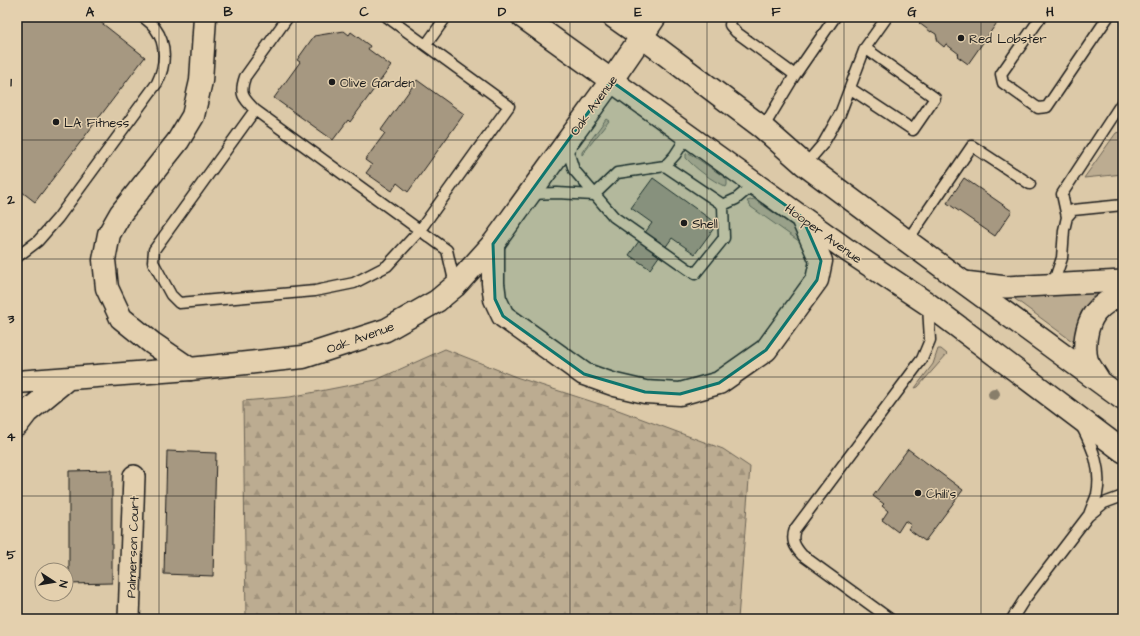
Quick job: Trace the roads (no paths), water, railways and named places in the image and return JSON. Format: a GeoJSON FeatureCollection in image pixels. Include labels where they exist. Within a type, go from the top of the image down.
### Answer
{"type":"FeatureCollection","features":[{"type":"Feature","properties":{"kind":"main road"},"geometry":{"type":"LineString","coordinates":[[190,369],[152,343],[121,318],[107,288],[104,260],[109,234],[121,213],[178,141],[193,116],[201,81],[205,17]]}},
{"type":"Feature","properties":{"kind":"main road","name":"Hooper Avenue"},"geometry":{"type":"LineString","coordinates":[[523,17],[847,250],[928,304],[1123,451]]}},
{"type":"Feature","properties":{"kind":"main road"},"geometry":{"type":"LineString","coordinates":[[614,17],[763,128],[805,165],[1123,399]]}},
{"type":"Feature","properties":{"kind":"main road","name":"Oak Avenue"},"geometry":{"type":"LineString","coordinates":[[17,382],[190,369],[303,357],[386,330],[437,301],[455,286],[493,244],[611,81],[655,17]]}},
{"type":"Feature","properties":{"kind":"main road"},"geometry":{"type":"LineString","coordinates":[[493,244],[493,283],[496,299],[503,316],[584,374],[615,385],[645,392],[680,394],[719,383],[766,350],[817,280],[821,261],[802,217]]}},
{"type":"Feature","properties":{"kind":"main road"},"geometry":{"type":"LineString","coordinates":[[1099,380],[1088,361],[1085,346],[1086,334],[1095,313],[1111,299],[1123,294]]}},
{"type":"Feature","properties":{"kind":"main road"},"geometry":{"type":"LineString","coordinates":[[17,425],[27,412],[67,379]]}},
{"type":"Feature","properties":{"kind":"street"},"geometry":{"type":"LineString","coordinates":[[964,282],[1006,287],[1123,281]]}},
{"type":"Feature","properties":{"kind":"street","name":"Palmerson Court"},"geometry":{"type":"LineString","coordinates":[[129,619],[134,476]]}},
{"type":"Feature","properties":{"kind":"lane"},"geometry":{"type":"LineString","coordinates":[[17,257],[38,241],[58,218],[158,83],[162,72],[164,46],[155,28],[143,17]]}},
{"type":"Feature","properties":{"kind":"lane"},"geometry":{"type":"LineString","coordinates":[[288,17],[245,77],[241,88],[244,100],[447,250],[455,286]]}},
{"type":"Feature","properties":{"kind":"lane"},"geometry":{"type":"LineString","coordinates":[[256,110],[154,250],[153,262],[171,295],[179,303],[315,291],[354,283],[387,266],[420,230],[509,106],[387,17]]}},
{"type":"Feature","properties":{"kind":"lane"},"geometry":{"type":"LineString","coordinates":[[426,45],[446,17]]}},
{"type":"Feature","properties":{"kind":"lane"},"geometry":{"type":"LineString","coordinates":[[731,17],[730,25],[736,32],[795,75]]}},
{"type":"Feature","properties":{"kind":"lane"},"geometry":{"type":"LineString","coordinates":[[763,128],[795,75],[835,17]]}},
{"type":"Feature","properties":{"kind":"lane"},"geometry":{"type":"LineString","coordinates":[[805,165],[826,138],[840,114],[851,89],[865,48],[887,17]]}},
{"type":"Feature","properties":{"kind":"lane"},"geometry":{"type":"LineString","coordinates":[[1041,17],[1001,74],[1003,83],[1038,108],[1048,107],[1108,17]]}},
{"type":"Feature","properties":{"kind":"lane"},"geometry":{"type":"LineString","coordinates":[[851,89],[913,130],[935,98],[865,48]]}},
{"type":"Feature","properties":{"kind":"lane"},"geometry":{"type":"LineString","coordinates":[[1053,284],[1062,258],[1064,230],[1067,216],[1062,194],[1123,101]]}},
{"type":"Feature","properties":{"kind":"lane"},"geometry":{"type":"LineString","coordinates":[[528,194],[557,193],[594,195],[617,173],[665,166],[675,155],[688,135]]}},
{"type":"Feature","properties":{"kind":"lane"},"geometry":{"type":"LineString","coordinates":[[565,143],[574,170],[614,217],[695,274],[724,238],[723,205]]}},
{"type":"Feature","properties":{"kind":"lane"},"geometry":{"type":"LineString","coordinates":[[907,241],[972,146],[1030,184]]}},
{"type":"Feature","properties":{"kind":"lane"},"geometry":{"type":"LineString","coordinates":[[665,166],[723,205]]}},
{"type":"Feature","properties":{"kind":"lane"},"geometry":{"type":"LineString","coordinates":[[723,205],[736,198],[755,184]]}},
{"type":"Feature","properties":{"kind":"lane"},"geometry":{"type":"LineString","coordinates":[[1067,216],[1073,210],[1123,205]]}},
{"type":"Feature","properties":{"kind":"lane"},"geometry":{"type":"LineString","coordinates":[[890,619],[802,555],[797,550],[793,536],[796,529],[922,359],[930,340],[928,304]]}},
{"type":"Feature","properties":{"kind":"lane"},"geometry":{"type":"LineString","coordinates":[[1075,414],[1092,446],[1098,466],[1097,494],[1088,516]]}},
{"type":"Feature","properties":{"kind":"lane"},"geometry":{"type":"LineString","coordinates":[[1012,619],[1024,600],[1088,516],[1104,503],[1123,496]]}},
{"type":"Feature","properties":{"kind":"place","name":"Red Lobster"},"geometry":{"type":"Point","coordinates":[961,38]}},
{"type":"Feature","properties":{"kind":"place","name":"Olive Garden"},"geometry":{"type":"Point","coordinates":[332,82]}},
{"type":"Feature","properties":{"kind":"place","name":"LA Fitness"},"geometry":{"type":"Point","coordinates":[56,122]}},
{"type":"Feature","properties":{"kind":"place","name":"Shell"},"geometry":{"type":"Point","coordinates":[684,223]}},
{"type":"Feature","properties":{"kind":"place","name":"Chili's"},"geometry":{"type":"Point","coordinates":[918,493]}}]}
